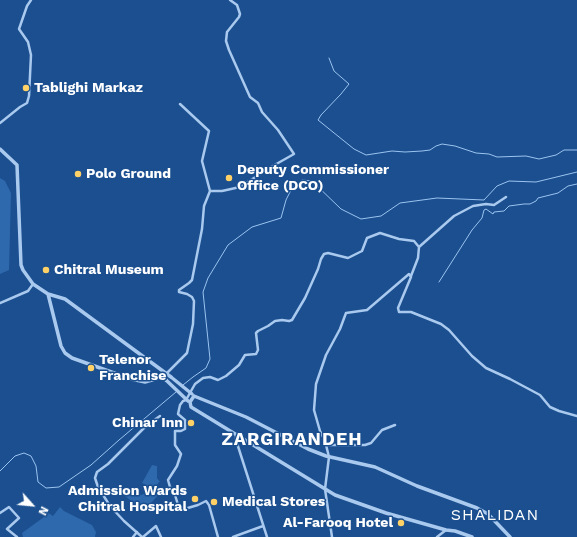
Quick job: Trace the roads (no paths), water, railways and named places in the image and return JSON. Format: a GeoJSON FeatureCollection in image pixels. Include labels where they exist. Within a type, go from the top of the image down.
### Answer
{"type":"FeatureCollection","features":[{"type":"Feature","properties":{"kind":"street"},"geometry":{"type":"LineString","coordinates":[[0,123],[27,103],[31,55],[28,42],[19,29],[27,6],[31,0]]}},
{"type":"Feature","properties":{"kind":"street"},"geometry":{"type":"LineString","coordinates":[[210,191],[222,191],[240,187],[270,167],[294,154],[293,150],[278,130],[262,112],[258,103],[250,97],[229,50],[226,41],[227,32],[240,14],[237,5],[230,0]]}},
{"type":"Feature","properties":{"kind":"street"},"geometry":{"type":"LineString","coordinates":[[167,374],[187,353],[193,324],[194,301],[192,297],[179,292],[179,290],[192,280],[202,229],[204,206],[210,191],[202,161],[210,131],[180,104]]}},
{"type":"Feature","properties":{"kind":"street"},"geometry":{"type":"LineString","coordinates":[[0,148],[16,166],[21,265],[33,284],[48,294],[66,299],[193,395],[246,417],[308,449],[329,458],[375,467],[417,486],[477,508],[488,514],[510,537]]}},
{"type":"Feature","properties":{"kind":"street"},"geometry":{"type":"LineString","coordinates":[[506,197],[494,205],[486,204],[473,206],[454,216],[419,247],[418,258],[398,308],[399,312],[411,312],[441,324],[449,330],[472,356],[486,368],[540,395],[550,407],[577,416]]}},
{"type":"Feature","properties":{"kind":"street"},"geometry":{"type":"LineString","coordinates":[[218,537],[209,505],[206,501],[181,510],[168,480],[177,466],[182,454],[175,445],[174,431],[181,431],[185,429],[185,420],[178,414],[182,401],[186,400],[195,384],[203,378],[210,377],[218,380],[226,376],[239,365],[245,355],[256,354],[258,350],[256,333],[258,331],[275,321],[292,320],[305,298],[324,254],[328,253],[348,258],[362,251],[367,238],[380,233],[399,239],[414,241],[419,247]]}},
{"type":"Feature","properties":{"kind":"street"},"geometry":{"type":"LineString","coordinates":[[332,537],[325,489],[329,458],[314,410],[316,384],[326,355],[340,329],[346,313],[367,310],[409,274],[410,276]]}},
{"type":"Feature","properties":{"kind":"street"},"geometry":{"type":"LineString","coordinates":[[0,304],[28,291],[33,284]]}},
{"type":"Feature","properties":{"kind":"street"},"geometry":{"type":"LineString","coordinates":[[48,294],[61,346],[68,356],[131,379],[145,382],[162,377],[189,402],[191,407],[343,499],[386,513],[446,530],[455,531],[472,537]]}},
{"type":"Feature","properties":{"kind":"street"},"geometry":{"type":"LineString","coordinates":[[189,402],[193,395]]}},
{"type":"Feature","properties":{"kind":"street"},"geometry":{"type":"LineString","coordinates":[[160,416],[147,425],[108,464],[97,472],[95,478],[98,487],[110,506],[137,532],[143,537],[156,526],[161,537]]}},
{"type":"Feature","properties":{"kind":"street"},"geometry":{"type":"LineString","coordinates":[[326,445],[371,443],[382,430],[395,425]]}},
{"type":"Feature","properties":{"kind":"street"},"geometry":{"type":"LineString","coordinates":[[236,433],[236,440],[267,537]]}},
{"type":"Feature","properties":{"kind":"street"},"geometry":{"type":"LineString","coordinates":[[0,513],[9,507],[18,518],[7,529],[17,537]]}},
{"type":"Feature","properties":{"kind":"street"},"geometry":{"type":"LineString","coordinates":[[233,537],[263,526]]}},
{"type":"Feature","properties":{"kind":"street"},"geometry":{"type":"LineString","coordinates":[[437,537],[446,530]]}},
{"type":"Feature","properties":{"kind":"street"},"geometry":{"type":"LineString","coordinates":[[133,537],[137,532]]}},
{"type":"Feature","properties":{"kind":"waterway"},"geometry":{"type":"LineString","coordinates":[[329,58],[334,71],[349,84],[318,120],[354,149],[366,155],[392,151],[405,152],[430,150],[442,144],[497,157],[526,156],[539,159],[556,155],[564,150],[577,150]]}},
{"type":"Feature","properties":{"kind":"waterway"},"geometry":{"type":"LineString","coordinates":[[183,385],[206,368],[210,359],[203,292],[208,278],[228,245],[252,227],[281,218],[286,200],[292,188],[302,180],[312,181],[341,209],[361,219],[381,216],[400,203],[437,198],[484,200],[497,186],[509,181],[536,182],[577,172]]}},
{"type":"Feature","properties":{"kind":"waterway"},"geometry":{"type":"LineString","coordinates":[[439,282],[472,230],[482,218],[484,210],[486,209],[493,214],[494,212],[504,211],[509,206],[530,204],[538,198],[558,193],[568,186],[577,184]]}},
{"type":"Feature","properties":{"kind":"waterway"},"geometry":{"type":"LineString","coordinates":[[0,471],[15,456],[24,453],[31,456],[36,466],[38,482],[46,488],[59,487],[91,465],[176,392]]}},
{"type":"Feature","properties":{"kind":"place","name":"Tablighi Markaz"},"geometry":{"type":"Point","coordinates":[26,88]}},
{"type":"Feature","properties":{"kind":"place","name":"Polo Ground"},"geometry":{"type":"Point","coordinates":[78,174]}},
{"type":"Feature","properties":{"kind":"place","name":"Deputy Commissioner Office (DCO)"},"geometry":{"type":"Point","coordinates":[229,178]}},
{"type":"Feature","properties":{"kind":"place","name":"Chitral Museum"},"geometry":{"type":"Point","coordinates":[46,270]}},
{"type":"Feature","properties":{"kind":"place","name":"Telenor Franchise"},"geometry":{"type":"Point","coordinates":[91,368]}},
{"type":"Feature","properties":{"kind":"place","name":"Chinar Inn"},"geometry":{"type":"Point","coordinates":[191,423]}},
{"type":"Feature","properties":{"kind":"place","name":"Admission Wards Chitral Hospital"},"geometry":{"type":"Point","coordinates":[195,499]}},
{"type":"Feature","properties":{"kind":"place","name":"Medical Stores"},"geometry":{"type":"Point","coordinates":[214,502]}},
{"type":"Feature","properties":{"kind":"place","name":"Al-Farooq Hotel"},"geometry":{"type":"Point","coordinates":[401,523]}},
{"type":"Feature","properties":{"kind":"district","name":"ZARGIRANDEH"},"geometry":{"type":"Point","coordinates":[292,440]}},
{"type":"Feature","properties":{"kind":"district","name":"SHALIDAN"},"geometry":{"type":"Point","coordinates":[495,515]}}]}
